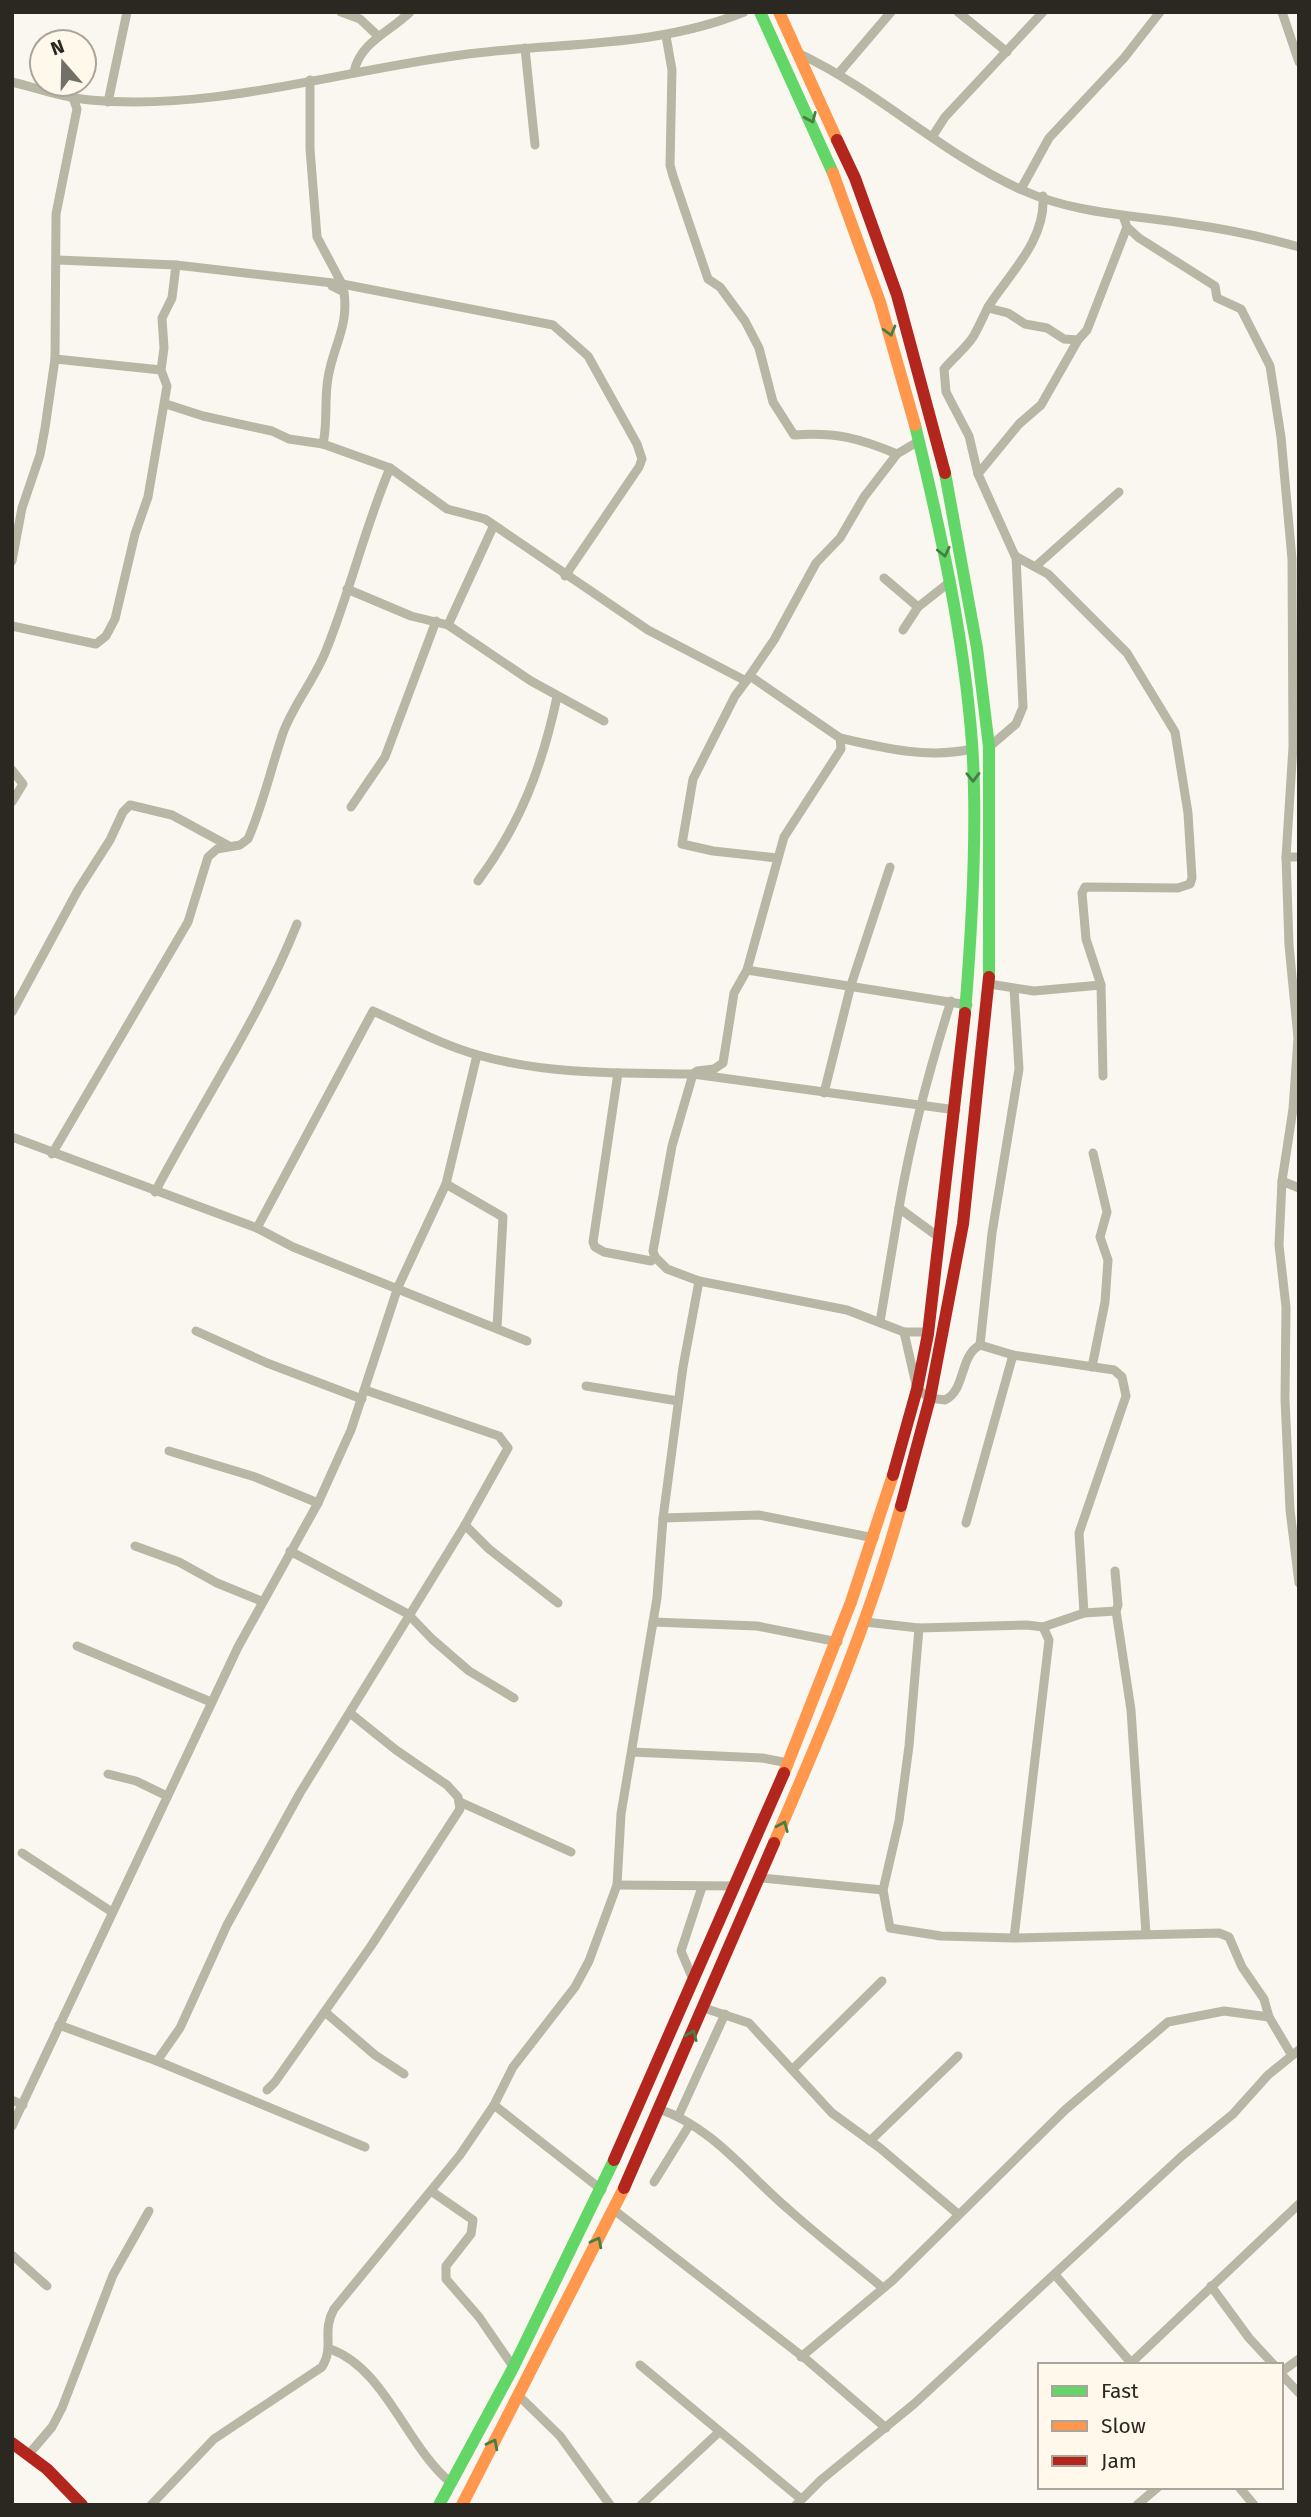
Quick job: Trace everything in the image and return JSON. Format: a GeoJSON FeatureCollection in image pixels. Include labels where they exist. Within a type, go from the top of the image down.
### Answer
{"type":"FeatureCollection","features":[{"type":"Feature","properties":{"kind":"main road"},"geometry":{"type":"LineString","coordinates":[[439,2505],[514,2368],[602,2190],[788,1763],[838,1642],[874,1538],[917,1389],[929,1332],[968,1005],[972,919],[972,749],[951,581],[890,329],[849,205],[793,76],[760,12]]}},
{"type":"Feature","properties":{"kind":"main road"},"geometry":{"type":"LineString","coordinates":[[462,2505],[614,2210],[761,1878],[864,1622],[881,1578],[930,1398],[963,1224],[989,984],[989,747],[977,648],[940,447],[893,282],[855,178],[779,12]]}},
{"type":"Feature","properties":{"kind":"main road"},"geometry":{"type":"LineString","coordinates":[[12,2443],[29,2454],[82,2505]]}},
{"type":"Feature","properties":{"kind":"street"},"geometry":{"type":"LineString","coordinates":[[108,102],[127,12]]}},
{"type":"Feature","properties":{"kind":"street"},"geometry":{"type":"LineString","coordinates":[[341,12],[360,19],[378,36]]}},
{"type":"Feature","properties":{"kind":"street"},"geometry":{"type":"LineString","coordinates":[[354,72],[359,56],[378,36],[410,12]]}},
{"type":"Feature","properties":{"kind":"street"},"geometry":{"type":"LineString","coordinates":[[12,561],[22,508],[40,455],[55,359],[58,196],[76,109],[73,98],[141,103],[237,93],[354,72],[525,48],[667,36],[744,12]]}},
{"type":"Feature","properties":{"kind":"street"},"geometry":{"type":"LineString","coordinates":[[839,73],[891,12]]}},
{"type":"Feature","properties":{"kind":"street"},"geometry":{"type":"LineString","coordinates":[[958,12],[1007,52]]}},
{"type":"Feature","properties":{"kind":"street"},"geometry":{"type":"LineString","coordinates":[[933,137],[945,117],[1043,12]]}},
{"type":"Feature","properties":{"kind":"street"},"geometry":{"type":"LineString","coordinates":[[1021,190],[1049,138],[1124,58],[1160,12]]}},
{"type":"Feature","properties":{"kind":"street"},"geometry":{"type":"LineString","coordinates":[[1282,12],[1299,62]]}},
{"type":"Feature","properties":{"kind":"street"},"geometry":{"type":"LineString","coordinates":[[667,36],[672,70],[670,165],[673,176],[708,279],[720,287],[760,348],[773,402],[793,435],[827,432],[861,439],[897,454]]}},
{"type":"Feature","properties":{"kind":"street"},"geometry":{"type":"LineString","coordinates":[[525,48],[536,145]]}},
{"type":"Feature","properties":{"kind":"street"},"geometry":{"type":"LineString","coordinates":[[800,54],[839,73],[875,100],[1021,190],[1080,209],[1191,224],[1299,247]]}},
{"type":"Feature","properties":{"kind":"street"},"geometry":{"type":"LineString","coordinates":[[310,80],[310,149],[317,237],[342,284]]}},
{"type":"Feature","properties":{"kind":"street"},"geometry":{"type":"LineString","coordinates":[[76,109],[88,100]]}},
{"type":"Feature","properties":{"kind":"street"},"geometry":{"type":"LineString","coordinates":[[1043,196],[1044,213],[1041,223],[1013,276],[988,308],[972,337],[944,369],[942,376],[946,392],[969,436],[978,474],[1016,556],[1023,563],[1036,566],[1048,574],[1135,663],[1175,732],[1194,864],[1189,884],[1178,888],[1088,885],[1083,890],[1086,939],[1101,985],[1103,1076]]}},
{"type":"Feature","properties":{"kind":"street"},"geometry":{"type":"LineString","coordinates":[[1123,216],[1127,227],[1215,286],[1217,298],[1241,309],[1270,366],[1281,438],[1292,559],[1293,747],[1286,857],[1288,934],[1297,1038],[1293,1109],[1282,1181],[1279,1245],[1286,1307],[1285,1399],[1289,1496],[1299,1583]]}},
{"type":"Feature","properties":{"kind":"street"},"geometry":{"type":"LineString","coordinates":[[978,474],[1019,424],[1041,405],[1078,340],[1087,330],[1127,227]]}},
{"type":"Feature","properties":{"kind":"street"},"geometry":{"type":"LineString","coordinates":[[58,260],[176,265],[342,284],[553,326],[588,356],[637,444],[642,459],[593,538],[565,576]]}},
{"type":"Feature","properties":{"kind":"street"},"geometry":{"type":"LineString","coordinates":[[12,626],[96,644],[106,636],[115,619],[135,534],[148,497],[159,425],[166,404],[167,386],[161,370],[164,348],[162,318],[172,298],[176,265]]}},
{"type":"Feature","properties":{"kind":"street"},"geometry":{"type":"LineString","coordinates":[[323,444],[328,419],[328,375],[345,324],[344,292],[327,283]]}},
{"type":"Feature","properties":{"kind":"street"},"geometry":{"type":"LineString","coordinates":[[988,308],[1008,313],[1026,324],[1047,328],[1064,339],[1078,340]]}},
{"type":"Feature","properties":{"kind":"street"},"geometry":{"type":"LineString","coordinates":[[55,359],[161,370]]}},
{"type":"Feature","properties":{"kind":"street"},"geometry":{"type":"LineString","coordinates":[[166,404],[203,416],[272,431],[289,439],[323,444],[390,468],[447,509],[485,519],[565,576],[657,635],[746,681],[750,676]]}},
{"type":"Feature","properties":{"kind":"street"},"geometry":{"type":"LineString","coordinates":[[777,858],[713,851],[682,844],[693,779],[735,696],[750,676],[816,563],[840,538],[864,497],[897,454],[919,441]]}},
{"type":"Feature","properties":{"kind":"street"},"geometry":{"type":"LineString","coordinates":[[52,1154],[188,922],[208,857],[217,849],[240,845],[248,839],[284,731],[327,650],[347,589],[358,565],[360,544],[390,468]]}},
{"type":"Feature","properties":{"kind":"street"},"geometry":{"type":"LineString","coordinates":[[1036,566],[1119,492]]}},
{"type":"Feature","properties":{"kind":"street"},"geometry":{"type":"LineString","coordinates":[[448,625],[493,527]]}},
{"type":"Feature","properties":{"kind":"street"},"geometry":{"type":"LineString","coordinates":[[989,747],[1016,724],[1023,708],[1016,556]]}},
{"type":"Feature","properties":{"kind":"street"},"geometry":{"type":"LineString","coordinates":[[884,578],[918,607]]}},
{"type":"Feature","properties":{"kind":"street"},"geometry":{"type":"LineString","coordinates":[[903,630],[918,607],[951,581]]}},
{"type":"Feature","properties":{"kind":"street"},"geometry":{"type":"LineString","coordinates":[[347,589],[411,616],[448,625],[557,697],[604,721]]}},
{"type":"Feature","properties":{"kind":"street"},"geometry":{"type":"LineString","coordinates":[[351,807],[385,757],[436,621]]}},
{"type":"Feature","properties":{"kind":"street"},"geometry":{"type":"LineString","coordinates":[[750,676],[839,738],[918,752],[948,754],[972,749]]}},
{"type":"Feature","properties":{"kind":"street"},"geometry":{"type":"LineString","coordinates":[[478,881],[520,812],[541,765],[557,697]]}},
{"type":"Feature","properties":{"kind":"street"},"geometry":{"type":"LineString","coordinates":[[618,1073],[593,1242],[595,1247],[604,1252],[650,1261],[654,1256],[672,1146],[693,1074],[697,1070],[714,1069],[723,1063],[734,993],[747,970],[777,858],[795,818],[841,749],[839,738]]}},
{"type":"Feature","properties":{"kind":"street"},"geometry":{"type":"LineString","coordinates":[[12,770],[23,784],[12,802]]}},
{"type":"Feature","properties":{"kind":"street"},"geometry":{"type":"LineString","coordinates":[[12,1012],[78,890],[110,839],[122,811],[130,805],[172,815],[229,846]]}},
{"type":"Feature","properties":{"kind":"street"},"geometry":{"type":"LineString","coordinates":[[1286,857],[1299,857]]}},
{"type":"Feature","properties":{"kind":"street"},"geometry":{"type":"LineString","coordinates":[[824,1093],[851,985],[890,867]]}},
{"type":"Feature","properties":{"kind":"street"},"geometry":{"type":"LineString","coordinates":[[155,1192],[196,1114],[268,993],[297,924]]}},
{"type":"Feature","properties":{"kind":"street"},"geometry":{"type":"LineString","coordinates":[[747,970],[968,1005]]}},
{"type":"Feature","properties":{"kind":"street"},"geometry":{"type":"LineString","coordinates":[[989,984],[1034,990],[1101,985]]}},
{"type":"Feature","properties":{"kind":"street"},"geometry":{"type":"LineString","coordinates":[[980,1345],[980,1316],[1019,1069],[1014,989]]}},
{"type":"Feature","properties":{"kind":"street"},"geometry":{"type":"LineString","coordinates":[[880,1322],[902,1178],[918,1107],[926,1094],[951,1001]]}},
{"type":"Feature","properties":{"kind":"street"},"geometry":{"type":"LineString","coordinates":[[257,1228],[370,1013],[477,1055],[536,1067],[618,1073],[693,1074],[918,1107],[956,1110]]}},
{"type":"Feature","properties":{"kind":"street"},"geometry":{"type":"LineString","coordinates":[[12,2126],[211,1702],[261,1601],[318,1503],[364,1394],[398,1287],[446,1184],[477,1055]]}},
{"type":"Feature","properties":{"kind":"street"},"geometry":{"type":"LineString","coordinates":[[12,1137],[257,1228],[293,1247],[527,1341]]}},
{"type":"Feature","properties":{"kind":"street"},"geometry":{"type":"LineString","coordinates":[[1092,1367],[1105,1302],[1108,1260],[1100,1237],[1107,1212],[1093,1153]]}},
{"type":"Feature","properties":{"kind":"street"},"geometry":{"type":"LineString","coordinates":[[1282,1181],[1299,1188]]}},
{"type":"Feature","properties":{"kind":"street"},"geometry":{"type":"LineString","coordinates":[[446,1184],[503,1217],[497,1328]]}},
{"type":"Feature","properties":{"kind":"street"},"geometry":{"type":"LineString","coordinates":[[899,1208],[940,1238]]}},
{"type":"Feature","properties":{"kind":"street"},"geometry":{"type":"LineString","coordinates":[[654,1256],[667,1269],[699,1281],[785,1295],[847,1310],[904,1332],[929,1332]]}},
{"type":"Feature","properties":{"kind":"street"},"geometry":{"type":"LineString","coordinates":[[151,2505],[214,2439],[321,2367],[330,2348],[326,2330],[334,2309],[460,2155],[494,2105],[527,2046],[575,1987],[589,1961],[617,1885],[621,1814],[653,1622],[678,1401],[699,1281]]}},
{"type":"Feature","properties":{"kind":"street"},"geometry":{"type":"LineString","coordinates":[[158,2061],[180,2028],[242,1897],[322,1754],[465,1525],[508,1448],[504,1440],[267,1363],[196,1331]]}},
{"type":"Feature","properties":{"kind":"street"},"geometry":{"type":"LineString","coordinates":[[904,1332],[917,1389],[930,1398],[946,1400],[953,1395],[970,1353],[980,1345]]}},
{"type":"Feature","properties":{"kind":"street"},"geometry":{"type":"LineString","coordinates":[[980,1345],[1013,1355],[1114,1370],[1122,1377],[1126,1396],[1079,1533],[1084,1613]]}},
{"type":"Feature","properties":{"kind":"street"},"geometry":{"type":"LineString","coordinates":[[967,1523],[1013,1355]]}},
{"type":"Feature","properties":{"kind":"street"},"geometry":{"type":"LineString","coordinates":[[586,1386],[678,1401]]}},
{"type":"Feature","properties":{"kind":"street"},"geometry":{"type":"LineString","coordinates":[[169,1451],[255,1477],[318,1503]]}},
{"type":"Feature","properties":{"kind":"street"},"geometry":{"type":"LineString","coordinates":[[663,1518],[759,1515],[874,1538]]}},
{"type":"Feature","properties":{"kind":"street"},"geometry":{"type":"LineString","coordinates":[[465,1525],[489,1549],[558,1603]]}},
{"type":"Feature","properties":{"kind":"street"},"geometry":{"type":"LineString","coordinates":[[135,1546],[261,1601]]}},
{"type":"Feature","properties":{"kind":"street"},"geometry":{"type":"LineString","coordinates":[[290,1551],[408,1614],[469,1671],[514,1698]]}},
{"type":"Feature","properties":{"kind":"street"},"geometry":{"type":"LineString","coordinates":[[1115,1571],[1118,1605],[1116,1611],[1132,1710],[1146,1934]]}},
{"type":"Feature","properties":{"kind":"street"},"geometry":{"type":"LineString","coordinates":[[864,1622],[919,1628],[1043,1626],[1084,1613],[1116,1611]]}},
{"type":"Feature","properties":{"kind":"street"},"geometry":{"type":"LineString","coordinates":[[653,1622],[757,1626],[838,1642]]}},
{"type":"Feature","properties":{"kind":"street"},"geometry":{"type":"LineString","coordinates":[[1014,1938],[1049,1645],[1043,1626]]}},
{"type":"Feature","properties":{"kind":"street"},"geometry":{"type":"LineString","coordinates":[[640,2365],[799,2502],[1056,2276],[1181,2156],[1233,2114],[1295,2052],[1269,2017],[1264,1999],[1242,1967],[1229,1937],[1192,1932],[1014,1938],[941,1936],[890,1928],[883,1890],[899,1821],[909,1746],[919,1628]]}},
{"type":"Feature","properties":{"kind":"street"},"geometry":{"type":"LineString","coordinates":[[77,1646],[211,1702]]}},
{"type":"Feature","properties":{"kind":"street"},"geometry":{"type":"LineString","coordinates":[[350,1713],[404,1757],[447,1786],[460,1802],[571,1852]]}},
{"type":"Feature","properties":{"kind":"street"},"geometry":{"type":"LineString","coordinates":[[632,1752],[762,1758],[788,1763]]}},
{"type":"Feature","properties":{"kind":"street"},"geometry":{"type":"LineString","coordinates":[[108,1774],[136,1781],[167,1796]]}},
{"type":"Feature","properties":{"kind":"street"},"geometry":{"type":"LineString","coordinates":[[267,2090],[324,2012],[460,1809],[460,1802]]}},
{"type":"Feature","properties":{"kind":"street"},"geometry":{"type":"LineString","coordinates":[[22,1853],[112,1912]]}},
{"type":"Feature","properties":{"kind":"street"},"geometry":{"type":"LineString","coordinates":[[761,1878],[883,1890]]}},
{"type":"Feature","properties":{"kind":"street"},"geometry":{"type":"LineString","coordinates":[[617,1885],[735,1886]]}},
{"type":"Feature","properties":{"kind":"street"},"geometry":{"type":"LineString","coordinates":[[694,1982],[681,1951],[702,1887]]}},
{"type":"Feature","properties":{"kind":"street"},"geometry":{"type":"LineString","coordinates":[[794,2068],[882,1981]]}},
{"type":"Feature","properties":{"kind":"street"},"geometry":{"type":"LineString","coordinates":[[704,2008],[749,2023],[794,2068],[832,2113],[958,2214]]}},
{"type":"Feature","properties":{"kind":"street"},"geometry":{"type":"LineString","coordinates":[[801,2357],[883,2288],[1075,2101],[1168,2022],[1224,2011],[1269,2017]]}},
{"type":"Feature","properties":{"kind":"street"},"geometry":{"type":"LineString","coordinates":[[324,2012],[375,2055],[404,2074]]}},
{"type":"Feature","properties":{"kind":"street"},"geometry":{"type":"LineString","coordinates":[[678,2117],[725,2014]]}},
{"type":"Feature","properties":{"kind":"street"},"geometry":{"type":"LineString","coordinates":[[59,2025],[158,2061],[365,2147]]}},
{"type":"Feature","properties":{"kind":"street"},"geometry":{"type":"LineString","coordinates":[[870,2141],[958,2056]]}},
{"type":"Feature","properties":{"kind":"street"},"geometry":{"type":"LineString","coordinates":[[12,2100],[23,2105]]}},
{"type":"Feature","properties":{"kind":"street"},"geometry":{"type":"LineString","coordinates":[[494,2105],[602,2190]]}},
{"type":"Feature","properties":{"kind":"street"},"geometry":{"type":"LineString","coordinates":[[659,2109],[678,2117],[713,2140],[786,2208],[883,2288]]}},
{"type":"Feature","properties":{"kind":"street"},"geometry":{"type":"LineString","coordinates":[[654,2182],[690,2124]]}},
{"type":"Feature","properties":{"kind":"street"},"geometry":{"type":"LineString","coordinates":[[431,2191],[473,2220],[471,2234],[446,2266],[446,2279],[479,2317],[514,2368]]}},
{"type":"Feature","properties":{"kind":"street"},"geometry":{"type":"LineString","coordinates":[[1133,2363],[1299,2204]]}},
{"type":"Feature","properties":{"kind":"street"},"geometry":{"type":"LineString","coordinates":[[614,2210],[801,2357],[886,2428]]}},
{"type":"Feature","properties":{"kind":"street"},"geometry":{"type":"LineString","coordinates":[[29,2454],[52,2427],[62,2408],[113,2275],[149,2211]]}},
{"type":"Feature","properties":{"kind":"street"},"geometry":{"type":"LineString","coordinates":[[12,2255],[47,2286]]}},
{"type":"Feature","properties":{"kind":"street"},"geometry":{"type":"LineString","coordinates":[[1056,2276],[1131,2363]]}},
{"type":"Feature","properties":{"kind":"street"},"geometry":{"type":"LineString","coordinates":[[1211,2286],[1249,2338],[1272,2363]]}},
{"type":"Feature","properties":{"kind":"street"},"geometry":{"type":"LineString","coordinates":[[330,2348],[349,2357],[365,2370],[433,2468],[451,2483]]}},
{"type":"Feature","properties":{"kind":"street"},"geometry":{"type":"LineString","coordinates":[[1283,2371],[1299,2359]]}},
{"type":"Feature","properties":{"kind":"street"},"geometry":{"type":"LineString","coordinates":[[1283,2375],[1299,2393]]}},
{"type":"Feature","properties":{"kind":"street"},"geometry":{"type":"LineString","coordinates":[[518,2395],[560,2436],[610,2505]]}},
{"type":"Feature","properties":{"kind":"street"},"geometry":{"type":"LineString","coordinates":[[641,2505],[719,2432]]}},
{"type":"Feature","properties":{"kind":"street"},"geometry":{"type":"LineString","coordinates":[[1137,2505],[1156,2489]]}},
{"type":"Feature","properties":{"kind":"street"},"geometry":{"type":"LineString","coordinates":[[1241,2489],[1254,2505]]}},
{"type":"Feature","properties":{"kind":"traffic: fast"},"geometry":{"type":"LineString","coordinates":[[760,12],[833,173]]}},
{"type":"Feature","properties":{"kind":"traffic: fast"},"geometry":{"type":"LineString","coordinates":[[915,425],[957,622],[972,743],[973,878],[965,1013]]}},
{"type":"Feature","properties":{"kind":"traffic: fast"},"geometry":{"type":"LineString","coordinates":[[945,473],[977,648],[989,747],[989,977]]}},
{"type":"Feature","properties":{"kind":"traffic: fast"},"geometry":{"type":"LineString","coordinates":[[439,2505],[513,2368],[614,2160]]}},
{"type":"Feature","properties":{"kind":"traffic: slow"},"geometry":{"type":"LineString","coordinates":[[779,12],[837,140]]}},
{"type":"Feature","properties":{"kind":"traffic: slow"},"geometry":{"type":"LineString","coordinates":[[833,173],[880,302],[915,425]]}},
{"type":"Feature","properties":{"kind":"traffic: slow"},"geometry":{"type":"LineString","coordinates":[[784,1773],[851,1602],[893,1475]]}},
{"type":"Feature","properties":{"kind":"traffic: slow"},"geometry":{"type":"LineString","coordinates":[[774,1843],[859,1634],[901,1506]]}},
{"type":"Feature","properties":{"kind":"traffic: slow"},"geometry":{"type":"LineString","coordinates":[[462,2505],[624,2188]]}},
{"type":"Feature","properties":{"kind":"traffic: jam"},"geometry":{"type":"LineString","coordinates":[[837,140],[855,178],[897,295],[945,473]]}},
{"type":"Feature","properties":{"kind":"traffic: jam"},"geometry":{"type":"LineString","coordinates":[[901,1506],[930,1398],[963,1224],[989,977]]}},
{"type":"Feature","properties":{"kind":"traffic: jam"},"geometry":{"type":"LineString","coordinates":[[893,1475],[917,1389],[928,1334],[965,1013]]}},
{"type":"Feature","properties":{"kind":"traffic: jam"},"geometry":{"type":"LineString","coordinates":[[614,2160],[784,1773]]}},
{"type":"Feature","properties":{"kind":"traffic: jam"},"geometry":{"type":"LineString","coordinates":[[624,2188],[774,1843]]}},
{"type":"Feature","properties":{"kind":"traffic: jam"},"geometry":{"type":"LineString","coordinates":[[12,2443],[47,2469],[82,2505]]}}]}
